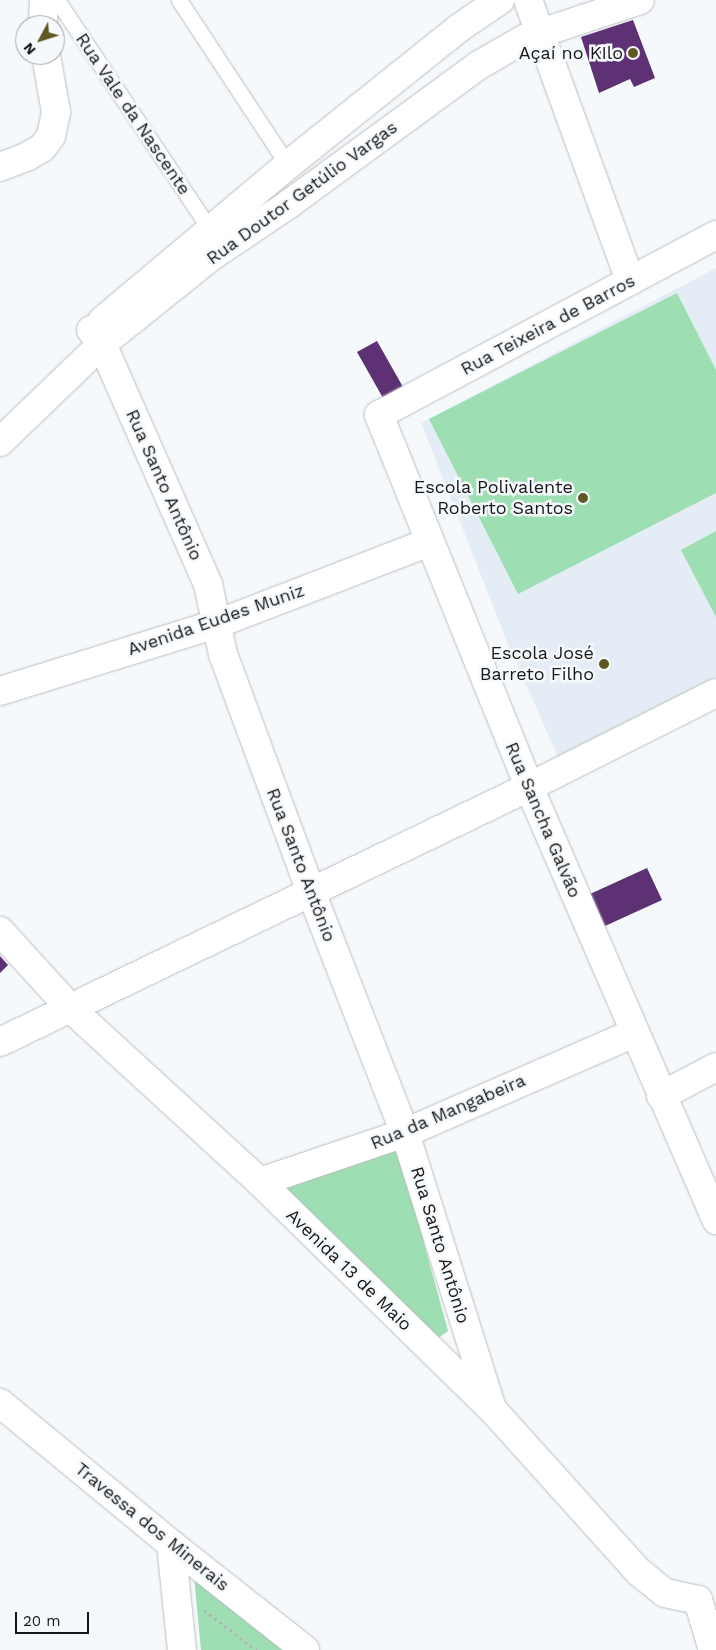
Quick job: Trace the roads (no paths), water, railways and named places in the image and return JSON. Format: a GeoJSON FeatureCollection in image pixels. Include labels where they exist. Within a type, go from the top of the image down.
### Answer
{"type":"FeatureCollection","features":[{"type":"Feature","properties":{"kind":"street"},"geometry":{"type":"LineString","coordinates":[[43,15],[44,0]]}},
{"type":"Feature","properties":{"kind":"street","name":"Rua Doutor Getúlio Vargas"},"geometry":{"type":"LineString","coordinates":[[0,418],[96,337],[210,229],[459,28],[500,0]]}},
{"type":"Feature","properties":{"kind":"street"},"geometry":{"type":"LineString","coordinates":[[528,0],[630,281]]}},
{"type":"Feature","properties":{"kind":"street","name":"Rua Doutor Getúlio Vargas"},"geometry":{"type":"LineString","coordinates":[[0,442],[96,337],[289,204],[479,65],[526,38],[541,33],[580,9],[640,0]]}},
{"type":"Feature","properties":{"kind":"street"},"geometry":{"type":"LineString","coordinates":[[0,167],[28,156],[42,148],[51,136],[56,112],[48,65]]}},
{"type":"Feature","properties":{"kind":"street","name":"Rua Teixeira de Barros"},"geometry":{"type":"LineString","coordinates":[[379,416],[716,235]]}},
{"type":"Feature","properties":{"kind":"street","name":"Rua Santo Antônio"},"geometry":{"type":"LineString","coordinates":[[96,337],[208,584],[223,654],[311,892],[405,1133],[492,1409]]}},
{"type":"Feature","properties":{"kind":"street","name":"Rua Sancha Galvão"},"geometry":{"type":"LineString","coordinates":[[379,416],[529,787],[716,1220]]}},
{"type":"Feature","properties":{"kind":"street","name":"Avenida Eudes Muniz"},"geometry":{"type":"LineString","coordinates":[[0,691],[217,624],[429,542]]}},
{"type":"Feature","properties":{"kind":"street"},"geometry":{"type":"LineString","coordinates":[[0,1042],[529,787],[716,693]]}},
{"type":"Feature","properties":{"kind":"street","name":"Avenida 13 de Maio"},"geometry":{"type":"LineString","coordinates":[[0,931],[70,1008],[260,1182],[492,1409],[639,1572],[665,1593],[707,1596]]}},
{"type":"Feature","properties":{"kind":"street","name":"Rua da Mangabeira"},"geometry":{"type":"LineString","coordinates":[[260,1182],[405,1133],[634,1033]]}},
{"type":"Feature","properties":{"kind":"street"},"geometry":{"type":"LineString","coordinates":[[661,1096],[716,1067]]}},
{"type":"Feature","properties":{"kind":"street","name":"Travessa dos Minerais"},"geometry":{"type":"LineString","coordinates":[[0,1402],[170,1544],[305,1650]]}},
{"type":"Feature","properties":{"kind":"street"},"geometry":{"type":"LineString","coordinates":[[170,1544],[182,1650]]}},
{"type":"Feature","properties":{"kind":"street"},"geometry":{"type":"LineString","coordinates":[[707,1596],[713,1650]]}},
{"type":"Feature","properties":{"kind":"lane","name":"Rua Vale da Nascente"},"geometry":{"type":"LineString","coordinates":[[57,0],[210,229]]}},
{"type":"Feature","properties":{"kind":"lane"},"geometry":{"type":"LineString","coordinates":[[180,0],[288,165]]}},
{"type":"Feature","properties":{"kind":"place","name":"Açaí no KIlo"},"geometry":{"type":"Point","coordinates":[633,53]}},
{"type":"Feature","properties":{"kind":"place","name":"Escola Polivalente Roberto Santos"},"geometry":{"type":"Point","coordinates":[583,498]}},
{"type":"Feature","properties":{"kind":"place","name":"Escola José Barreto Filho"},"geometry":{"type":"Point","coordinates":[604,664]}}]}
